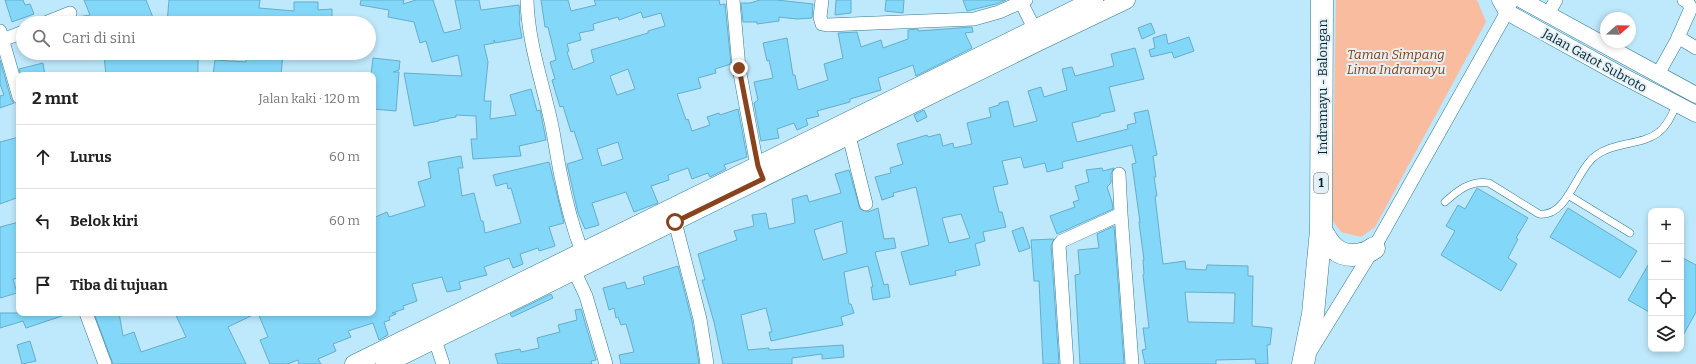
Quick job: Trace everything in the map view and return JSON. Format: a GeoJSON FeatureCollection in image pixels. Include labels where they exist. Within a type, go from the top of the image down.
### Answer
{"type":"FeatureCollection","features":[{"type":"Feature","properties":{"kind":"highway","name":"Indramayu - Balongan"},"geometry":{"type":"LineString","coordinates":[[1303,364],[1313,314],[1321,230],[1322,0]]}},
{"type":"Feature","properties":{"kind":"highway"},"geometry":{"type":"LineString","coordinates":[[1321,230],[1334,248],[1341,252],[1360,254],[1369,252],[1374,248]]}},
{"type":"Feature","properties":{"kind":"main road"},"geometry":{"type":"LineString","coordinates":[[354,364],[675,222],[1028,14],[1094,0]]}},
{"type":"Feature","properties":{"kind":"main road"},"geometry":{"type":"LineString","coordinates":[[385,364],[435,340],[760,172],[849,136],[1028,14],[1126,0]]}},
{"type":"Feature","properties":{"kind":"street"},"geometry":{"type":"LineString","coordinates":[[527,0],[532,46],[551,123],[560,176],[576,238],[576,266],[606,364]]}},
{"type":"Feature","properties":{"kind":"street"},"geometry":{"type":"LineString","coordinates":[[733,0],[739,68],[760,172]]}},
{"type":"Feature","properties":{"kind":"street"},"geometry":{"type":"LineString","coordinates":[[822,0],[820,20],[822,24],[827,25],[974,18],[999,12],[1028,14]]}},
{"type":"Feature","properties":{"kind":"street","name":"Jalan Gatot Subroto"},"geometry":{"type":"LineString","coordinates":[[1522,0],[1696,95]]}},
{"type":"Feature","properties":{"kind":"street"},"geometry":{"type":"LineString","coordinates":[[1548,14],[1556,0]]}},
{"type":"Feature","properties":{"kind":"street"},"geometry":{"type":"LineString","coordinates":[[1658,74],[1678,37],[1691,8],[1687,1],[1684,0]]}},
{"type":"Feature","properties":{"kind":"street"},"geometry":{"type":"LineString","coordinates":[[1303,364],[1374,248],[1507,4]]}},
{"type":"Feature","properties":{"kind":"street","name":"Jalan Gatot Subroto"},"geometry":{"type":"LineString","coordinates":[[1507,4],[1621,75],[1696,114]]}},
{"type":"Feature","properties":{"kind":"street"},"geometry":{"type":"LineString","coordinates":[[61,16],[70,12]]}},
{"type":"Feature","properties":{"kind":"street"},"geometry":{"type":"LineString","coordinates":[[16,34],[1,38],[16,87]]}},
{"type":"Feature","properties":{"kind":"street"},"geometry":{"type":"LineString","coordinates":[[1678,37],[1696,48]]}},
{"type":"Feature","properties":{"kind":"street"},"geometry":{"type":"LineString","coordinates":[[1621,75],[1629,59]]}},
{"type":"Feature","properties":{"kind":"street"},"geometry":{"type":"LineString","coordinates":[[849,136],[866,204]]}},
{"type":"Feature","properties":{"kind":"street"},"geometry":{"type":"LineString","coordinates":[[1119,174],[1120,214],[1132,364]]}},
{"type":"Feature","properties":{"kind":"street"},"geometry":{"type":"LineString","coordinates":[[1067,364],[1059,245],[1062,241],[1120,214]]}},
{"type":"Feature","properties":{"kind":"street"},"geometry":{"type":"LineString","coordinates":[[675,222],[700,319],[707,364]]}},
{"type":"Feature","properties":{"kind":"street"},"geometry":{"type":"LineString","coordinates":[[87,316],[105,364]]}},
{"type":"Feature","properties":{"kind":"street"},"geometry":{"type":"LineString","coordinates":[[435,340],[443,364]]}},
{"type":"Feature","properties":{"kind":"lane"},"geometry":{"type":"LineString","coordinates":[[1445,202],[1459,190],[1470,184],[1481,182],[1489,184],[1539,214],[1546,215],[1552,213],[1559,207],[1568,195],[1593,157],[1616,145],[1646,139],[1654,135],[1667,124],[1677,104]]}},
{"type":"Feature","properties":{"kind":"lane"},"geometry":{"type":"LineString","coordinates":[[1568,195],[1630,233]]}},
{"type":"Feature","properties":{"kind":"green space","name":"Taman Simpang Lima Indramayu"},"geometry":{"type":"Polygon","coordinates":[[[1336,0],[1476,0],[1486,22],[1375,227],[1361,237],[1341,232],[1332,220],[1336,0]]]}},
{"type":"Feature","properties":{"kind":"building"},"geometry":{"type":"Polygon","coordinates":[[[5,0],[23,0],[25,5],[30,4],[34,14],[28,16],[16,16],[16,21],[12,22],[5,0]]]}},
{"type":"Feature","properties":{"kind":"building"},"geometry":{"type":"Polygon","coordinates":[[[84,0],[146,0],[152,16],[84,16],[90,15],[84,0]]]}},
{"type":"Feature","properties":{"kind":"building"},"geometry":{"type":"Polygon","coordinates":[[[169,0],[260,0],[259,8],[294,11],[294,2],[318,2],[318,10],[332,9],[332,16],[168,16],[169,0]]]}},
{"type":"Feature","properties":{"kind":"building"},"geometry":{"type":"Polygon","coordinates":[[[361,0],[404,0],[403,4],[416,0],[433,0],[444,33],[461,29],[455,0],[479,0],[481,10],[519,5],[519,21],[522,38],[495,43],[494,40],[494,43],[484,45],[488,62],[484,101],[491,101],[490,119],[516,115],[510,95],[531,89],[537,111],[540,110],[546,140],[519,146],[521,156],[473,159],[471,139],[477,139],[476,116],[456,115],[456,117],[414,126],[404,73],[462,76],[458,55],[432,62],[426,41],[420,43],[414,22],[388,17],[389,10],[360,5],[361,0]]]}},
{"type":"Feature","properties":{"kind":"building"},"geometry":{"type":"Polygon","coordinates":[[[541,0],[568,0],[571,11],[596,5],[594,0],[719,0],[720,5],[725,4],[731,64],[715,69],[716,73],[698,78],[701,88],[677,94],[686,120],[688,119],[692,131],[710,125],[707,117],[719,113],[720,115],[738,109],[747,157],[724,165],[726,169],[710,177],[708,173],[692,179],[688,168],[668,175],[669,180],[651,186],[658,203],[634,212],[626,192],[592,203],[599,225],[585,229],[578,213],[567,164],[583,159],[574,131],[571,132],[563,106],[560,107],[552,80],[555,79],[550,62],[556,60],[548,27],[545,27],[541,0]],[[641,12],[619,20],[618,17],[593,24],[594,30],[579,33],[581,40],[567,44],[569,51],[567,52],[573,70],[594,62],[591,50],[648,33],[648,31],[665,26],[661,13],[643,18],[641,12]],[[628,69],[610,76],[617,95],[635,89],[628,69]],[[618,142],[597,149],[602,166],[623,159],[618,142]]]}},
{"type":"Feature","properties":{"kind":"building"},"geometry":{"type":"Polygon","coordinates":[[[760,0],[777,0],[813,4],[812,18],[797,19],[779,17],[779,21],[757,24],[757,22],[743,22],[741,3],[750,3],[760,0]]]}},
{"type":"Feature","properties":{"kind":"building"},"geometry":{"type":"Polygon","coordinates":[[[836,0],[851,0],[851,13],[835,15],[836,0]]]}},
{"type":"Feature","properties":{"kind":"building"},"geometry":{"type":"Polygon","coordinates":[[[886,0],[904,0],[903,13],[885,11],[886,0]]]}},
{"type":"Feature","properties":{"kind":"building"},"geometry":{"type":"Polygon","coordinates":[[[963,0],[1006,0],[967,11],[963,0]]]}},
{"type":"Feature","properties":{"kind":"building"},"geometry":{"type":"Polygon","coordinates":[[[1151,23],[1155,33],[1142,39],[1138,28],[1151,23]]]}},
{"type":"Feature","properties":{"kind":"building"},"geometry":{"type":"Polygon","coordinates":[[[972,27],[973,32],[965,33],[972,48],[916,76],[913,65],[878,78],[881,90],[850,99],[850,102],[817,111],[819,116],[806,119],[808,125],[797,130],[794,123],[777,129],[779,138],[761,141],[754,103],[758,100],[754,82],[773,78],[763,43],[787,38],[793,75],[795,75],[798,90],[828,80],[824,64],[843,58],[838,33],[857,32],[861,47],[881,40],[883,48],[908,39],[908,30],[918,29],[918,31],[972,27]]]}},
{"type":"Feature","properties":{"kind":"building"},"geometry":{"type":"Polygon","coordinates":[[[1166,34],[1168,44],[1189,37],[1194,51],[1174,58],[1172,52],[1151,57],[1149,50],[1155,48],[1153,38],[1166,34]]]}},
{"type":"Feature","properties":{"kind":"building"},"geometry":{"type":"Polygon","coordinates":[[[1135,48],[1144,79],[1109,87],[1115,111],[1072,123],[1077,142],[1128,129],[1127,125],[1136,123],[1134,113],[1148,110],[1157,155],[1153,156],[1157,196],[1155,196],[1163,264],[1185,261],[1186,269],[1206,270],[1207,265],[1248,266],[1248,276],[1253,276],[1252,326],[1272,328],[1270,345],[1267,345],[1268,364],[1256,364],[1255,359],[1216,360],[1216,364],[1145,364],[1142,350],[1146,349],[1143,328],[1149,328],[1143,275],[1144,260],[1132,164],[1136,163],[1132,145],[1062,162],[1063,168],[1047,172],[1045,163],[1024,168],[1021,157],[1002,161],[1008,184],[993,187],[999,212],[1002,212],[1006,227],[983,232],[985,241],[975,244],[980,265],[955,271],[956,275],[910,285],[901,252],[929,245],[916,187],[893,193],[894,196],[882,200],[875,177],[891,173],[890,168],[903,164],[897,144],[927,135],[928,137],[940,134],[943,146],[953,143],[954,148],[972,144],[967,123],[991,117],[989,108],[999,105],[999,103],[1008,101],[1014,127],[1037,121],[1028,91],[1041,87],[1044,97],[1067,90],[1062,69],[1072,67],[1075,76],[1114,66],[1111,54],[1135,48]],[[961,214],[942,218],[949,243],[970,238],[961,214]],[[1185,292],[1188,322],[1234,323],[1235,293],[1185,292]]]}},
{"type":"Feature","properties":{"kind":"building"},"geometry":{"type":"Polygon","coordinates":[[[376,58],[400,61],[399,70],[393,72],[399,72],[396,111],[376,109],[376,72],[371,72],[373,60],[376,60],[376,58]]]}},
{"type":"Feature","properties":{"kind":"building"},"geometry":{"type":"Polygon","coordinates":[[[0,60],[11,99],[14,103],[0,108],[0,96],[4,95],[0,84],[0,60]]]}},
{"type":"Feature","properties":{"kind":"building"},"geometry":{"type":"Polygon","coordinates":[[[104,60],[198,60],[198,72],[106,72],[104,60]]]}},
{"type":"Feature","properties":{"kind":"building"},"geometry":{"type":"Polygon","coordinates":[[[215,60],[246,62],[246,60],[282,60],[281,72],[213,72],[215,60]]]}},
{"type":"Feature","properties":{"kind":"building"},"geometry":{"type":"Polygon","coordinates":[[[43,63],[44,72],[20,72],[19,69],[43,63]]]}},
{"type":"Feature","properties":{"kind":"building"},"geometry":{"type":"Polygon","coordinates":[[[924,110],[927,117],[917,122],[914,115],[924,110]]]}},
{"type":"Feature","properties":{"kind":"building"},"geometry":{"type":"Polygon","coordinates":[[[16,138],[16,198],[0,204],[0,142],[16,138]]]}},
{"type":"Feature","properties":{"kind":"building"},"geometry":{"type":"Polygon","coordinates":[[[461,156],[463,168],[458,168],[462,196],[474,193],[481,221],[483,221],[485,233],[521,223],[511,188],[508,189],[507,183],[496,186],[493,175],[549,162],[564,223],[549,227],[555,246],[539,251],[538,248],[520,254],[523,264],[513,268],[509,258],[484,267],[487,275],[459,282],[461,289],[447,292],[442,277],[412,284],[417,301],[403,306],[404,309],[392,313],[396,314],[389,317],[390,320],[384,322],[388,335],[379,340],[373,323],[348,331],[351,337],[333,344],[336,351],[318,359],[321,364],[299,364],[298,360],[287,364],[270,364],[260,340],[268,337],[259,316],[376,316],[376,217],[387,212],[389,217],[425,206],[418,182],[431,178],[428,162],[461,156]]]}},
{"type":"Feature","properties":{"kind":"building"},"geometry":{"type":"Polygon","coordinates":[[[1102,168],[1103,171],[1114,168],[1111,174],[1111,183],[1107,187],[1113,209],[1057,234],[1050,216],[1075,207],[1073,202],[1079,200],[1075,186],[1089,182],[1086,170],[1102,168]]]}},
{"type":"Feature","properties":{"kind":"building"},"geometry":{"type":"Polygon","coordinates":[[[849,170],[860,209],[868,212],[878,208],[884,239],[894,238],[896,248],[875,252],[884,285],[888,284],[890,297],[873,300],[871,287],[873,287],[868,266],[844,272],[849,304],[851,304],[854,313],[841,317],[843,325],[771,341],[769,332],[772,332],[766,308],[741,315],[748,350],[843,345],[844,357],[822,359],[822,354],[792,358],[792,364],[723,364],[714,322],[702,280],[705,280],[698,254],[737,240],[734,231],[754,226],[752,215],[766,213],[769,229],[795,223],[792,199],[807,195],[809,202],[841,193],[835,174],[849,170]],[[842,221],[814,230],[823,260],[847,253],[842,221]]]}},
{"type":"Feature","properties":{"kind":"building"},"geometry":{"type":"Polygon","coordinates":[[[1477,188],[1528,218],[1516,238],[1518,239],[1508,258],[1517,264],[1501,291],[1441,255],[1455,231],[1446,226],[1458,205],[1465,209],[1477,188]]]}},
{"type":"Feature","properties":{"kind":"building"},"geometry":{"type":"Polygon","coordinates":[[[1568,208],[1637,251],[1620,278],[1550,237],[1568,208]]]}},
{"type":"Feature","properties":{"kind":"building"},"geometry":{"type":"Polygon","coordinates":[[[16,223],[16,278],[13,279],[16,293],[0,298],[0,227],[16,223]]]}},
{"type":"Feature","properties":{"kind":"building"},"geometry":{"type":"Polygon","coordinates":[[[1114,226],[1124,364],[1080,364],[1075,275],[1080,274],[1078,250],[1099,248],[1097,234],[1114,226]]]}},
{"type":"Feature","properties":{"kind":"building"},"geometry":{"type":"Polygon","coordinates":[[[1023,227],[1030,248],[1019,252],[1012,231],[1023,227]]]}},
{"type":"Feature","properties":{"kind":"building"},"geometry":{"type":"Polygon","coordinates":[[[1054,239],[1051,246],[1059,364],[1043,364],[1039,281],[1034,281],[1031,240],[1054,239]]]}},
{"type":"Feature","properties":{"kind":"building"},"geometry":{"type":"Polygon","coordinates":[[[1684,259],[1696,265],[1696,312],[1684,334],[1684,259]]]}},
{"type":"Feature","properties":{"kind":"building"},"geometry":{"type":"Polygon","coordinates":[[[1648,265],[1648,311],[1628,300],[1648,265]]]}},
{"type":"Feature","properties":{"kind":"building"},"geometry":{"type":"Polygon","coordinates":[[[678,266],[692,321],[699,364],[621,364],[619,355],[634,352],[626,324],[621,325],[618,317],[616,318],[614,308],[609,310],[603,288],[625,282],[627,289],[645,284],[643,277],[678,266]]]}},
{"type":"Feature","properties":{"kind":"building"},"geometry":{"type":"Polygon","coordinates":[[[551,294],[553,298],[512,317],[510,314],[551,294]]]}},
{"type":"Feature","properties":{"kind":"building"},"geometry":{"type":"Polygon","coordinates":[[[581,309],[596,360],[591,361],[592,364],[498,364],[495,354],[520,349],[521,352],[539,348],[537,338],[560,332],[558,325],[577,320],[575,310],[581,309]]]}},
{"type":"Feature","properties":{"kind":"building"},"geometry":{"type":"Polygon","coordinates":[[[0,313],[16,313],[16,316],[62,316],[26,328],[23,321],[0,328],[0,313]]]}},
{"type":"Feature","properties":{"kind":"building"},"geometry":{"type":"Polygon","coordinates":[[[95,316],[120,316],[123,336],[134,332],[141,352],[186,337],[176,316],[251,316],[228,327],[246,364],[113,364],[95,316]]]}},
{"type":"Feature","properties":{"kind":"building"},"geometry":{"type":"Polygon","coordinates":[[[30,341],[36,361],[22,364],[17,345],[30,341]]]}},
{"type":"Feature","properties":{"kind":"route"},"geometry":{"type":"LineString","coordinates":[[675,222],[763,179],[758,166],[739,68]]}}]}
